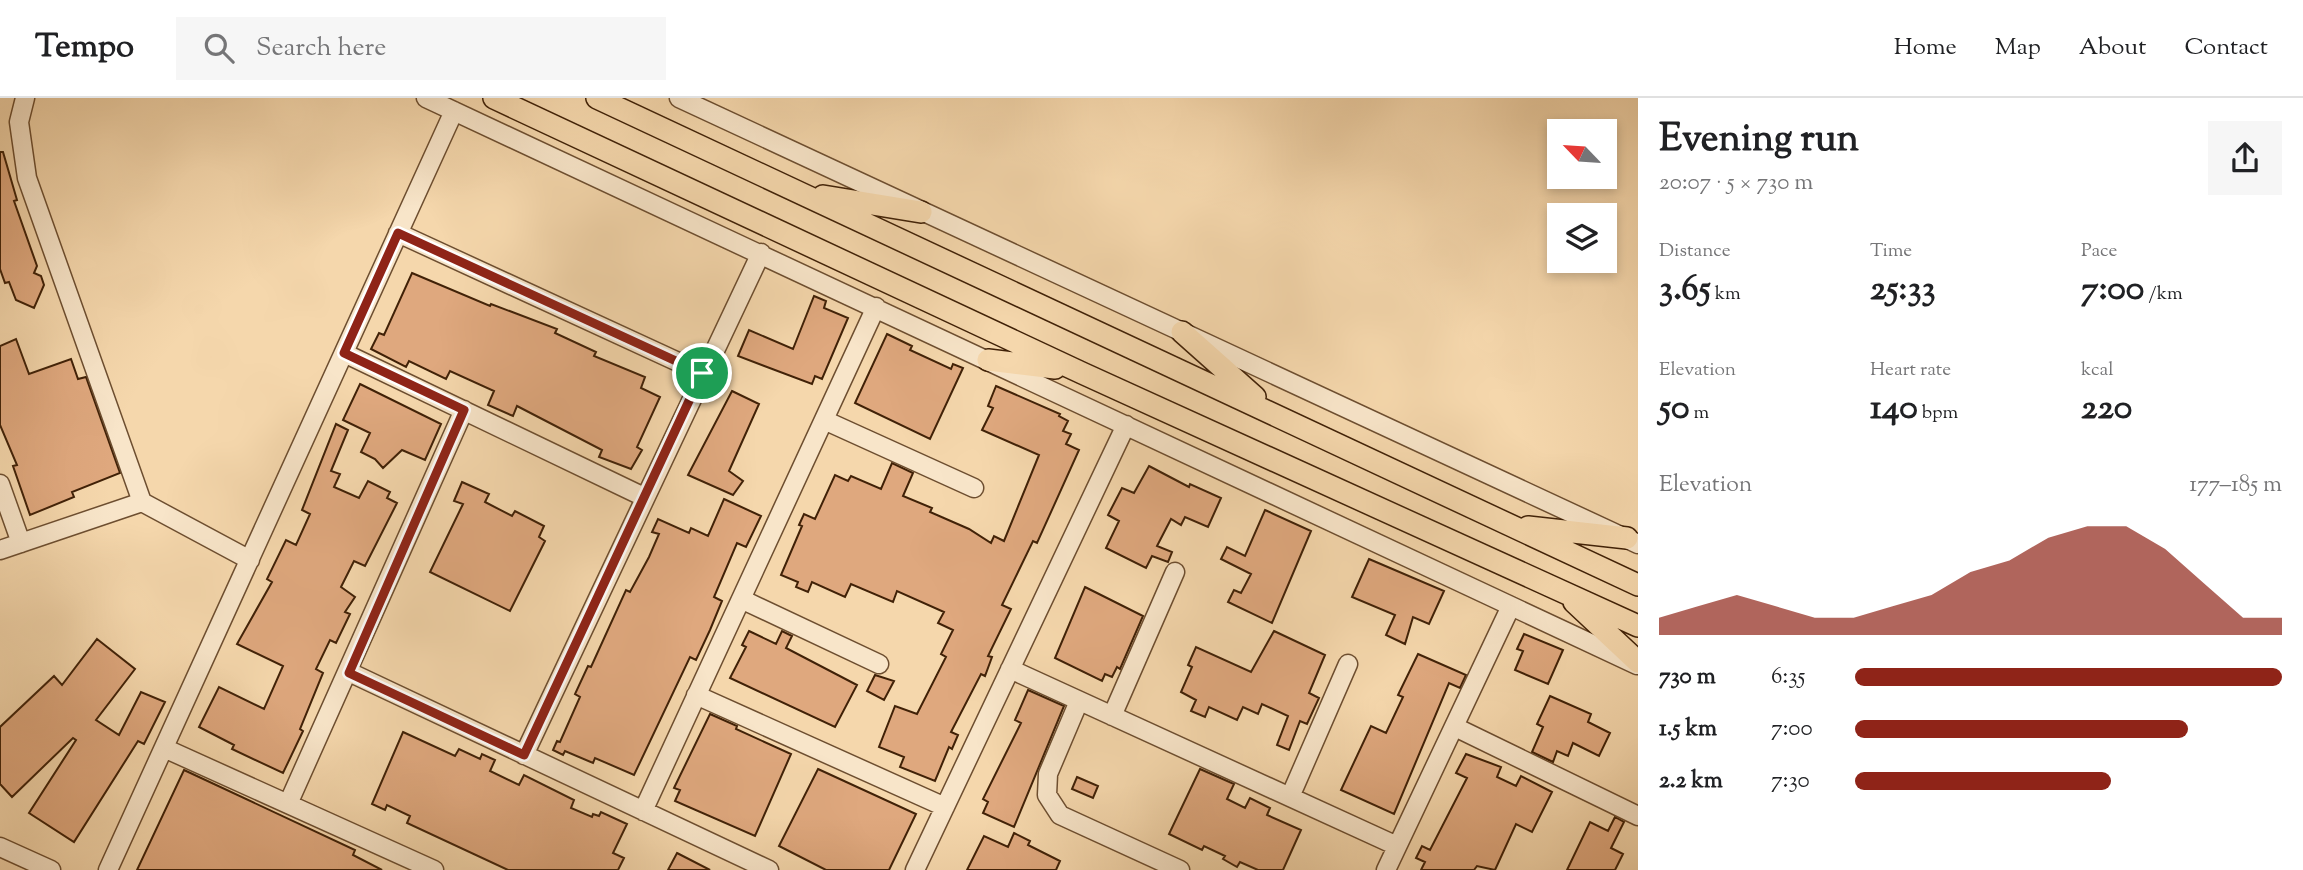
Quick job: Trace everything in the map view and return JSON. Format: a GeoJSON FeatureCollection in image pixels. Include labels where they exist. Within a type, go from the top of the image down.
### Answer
{"type":"FeatureCollection","features":[{"type":"Feature","properties":{"kind":"main road"},"geometry":{"type":"LineString","coordinates":[[494,98],[1082,373],[1638,626]]}},
{"type":"Feature","properties":{"kind":"main road"},"geometry":{"type":"LineString","coordinates":[[597,98],[1638,585]]}},
{"type":"Feature","properties":{"kind":"main road"},"geometry":{"type":"LineString","coordinates":[[795,191],[921,212]]}},
{"type":"Feature","properties":{"kind":"main road"},"geometry":{"type":"LineString","coordinates":[[1182,332],[1273,412]]}},
{"type":"Feature","properties":{"kind":"main road"},"geometry":{"type":"LineString","coordinates":[[988,360],[1082,373]]}},
{"type":"Feature","properties":{"kind":"main road"},"geometry":{"type":"LineString","coordinates":[[1510,525],[1633,541]]}},
{"type":"Feature","properties":{"kind":"main road"},"geometry":{"type":"LineString","coordinates":[[1559,589],[1638,664]]}},
{"type":"Feature","properties":{"kind":"street"},"geometry":{"type":"LineString","coordinates":[[25,98],[19,122],[27,178],[142,502],[250,560]]}},
{"type":"Feature","properties":{"kind":"street"},"geometry":{"type":"LineString","coordinates":[[426,98],[1638,664]]}},
{"type":"Feature","properties":{"kind":"street"},"geometry":{"type":"LineString","coordinates":[[679,98],[1633,541]]}},
{"type":"Feature","properties":{"kind":"street"},"geometry":{"type":"LineString","coordinates":[[108,870],[454,111]]}},
{"type":"Feature","properties":{"kind":"street"},"geometry":{"type":"LineString","coordinates":[[398,233],[702,373]]}},
{"type":"Feature","properties":{"kind":"street"},"geometry":{"type":"LineString","coordinates":[[524,755],[702,373],[761,253]]}},
{"type":"Feature","properties":{"kind":"street"},"geometry":{"type":"LineString","coordinates":[[643,811],[876,307]]}},
{"type":"Feature","properties":{"kind":"street"},"geometry":{"type":"LineString","coordinates":[[344,353],[644,497]]}},
{"type":"Feature","properties":{"kind":"street"},"geometry":{"type":"LineString","coordinates":[[288,804],[349,673],[464,410]]}},
{"type":"Feature","properties":{"kind":"street"},"geometry":{"type":"LineString","coordinates":[[824,420],[974,488]]}},
{"type":"Feature","properties":{"kind":"street"},"geometry":{"type":"LineString","coordinates":[[915,870],[1126,425]]}},
{"type":"Feature","properties":{"kind":"street"},"geometry":{"type":"LineString","coordinates":[[0,484],[21,543]]}},
{"type":"Feature","properties":{"kind":"street"},"geometry":{"type":"LineString","coordinates":[[0,550],[142,502]]}},
{"type":"Feature","properties":{"kind":"street"},"geometry":{"type":"LineString","coordinates":[[1112,716],[1175,572]]}},
{"type":"Feature","properties":{"kind":"street"},"geometry":{"type":"LineString","coordinates":[[741,599],[879,664]]}},
{"type":"Feature","properties":{"kind":"street"},"geometry":{"type":"LineString","coordinates":[[1386,870],[1511,606]]}},
{"type":"Feature","properties":{"kind":"street"},"geometry":{"type":"LineString","coordinates":[[1290,797],[1348,664]]}},
{"type":"Feature","properties":{"kind":"street"},"geometry":{"type":"LineString","coordinates":[[1010,669],[1397,846]]}},
{"type":"Feature","properties":{"kind":"street"},"geometry":{"type":"LineString","coordinates":[[349,673],[643,811],[732,862],[769,870]]}},
{"type":"Feature","properties":{"kind":"street"},"geometry":{"type":"LineString","coordinates":[[696,695],[944,807]]}},
{"type":"Feature","properties":{"kind":"street"},"geometry":{"type":"LineString","coordinates":[[1079,701],[1048,774],[1047,795],[1060,815],[1180,870]]}},
{"type":"Feature","properties":{"kind":"street"},"geometry":{"type":"LineString","coordinates":[[1455,727],[1638,816]]}},
{"type":"Feature","properties":{"kind":"street"},"geometry":{"type":"LineString","coordinates":[[164,748],[434,870]]}},
{"type":"Feature","properties":{"kind":"street"},"geometry":{"type":"LineString","coordinates":[[0,847],[51,870]]}},
{"type":"Feature","properties":{"kind":"building"},"geometry":{"type":"Polygon","coordinates":[[[0,152],[3,152],[17,200],[14,201],[37,266],[34,273],[41,276],[44,285],[34,308],[16,300],[0,269],[0,152]]]}},
{"type":"Feature","properties":{"kind":"building"},"geometry":{"type":"Polygon","coordinates":[[[412,273],[490,306],[491,304],[557,329],[555,333],[596,352],[594,356],[645,377],[641,388],[660,397],[637,447],[642,450],[631,469],[599,457],[602,450],[517,406],[513,416],[488,405],[494,391],[450,371],[446,379],[409,361],[406,367],[371,349],[379,333],[384,335],[412,273]]]}},
{"type":"Feature","properties":{"kind":"building"},"geometry":{"type":"Polygon","coordinates":[[[814,296],[826,301],[824,308],[848,318],[822,379],[815,376],[812,384],[738,356],[749,330],[793,349],[814,296]]]}},
{"type":"Feature","properties":{"kind":"building"},"geometry":{"type":"Polygon","coordinates":[[[887,334],[912,346],[910,350],[951,369],[953,364],[963,368],[930,439],[855,403],[887,334]]]}},
{"type":"Feature","properties":{"kind":"building"},"geometry":{"type":"Polygon","coordinates":[[[16,339],[29,374],[71,359],[78,379],[86,377],[120,473],[72,492],[74,497],[30,515],[13,466],[17,465],[0,425],[0,346],[16,339]]]}},
{"type":"Feature","properties":{"kind":"building"},"geometry":{"type":"Polygon","coordinates":[[[360,384],[441,424],[425,460],[402,450],[383,468],[375,459],[361,452],[370,433],[343,420],[360,384]]]}},
{"type":"Feature","properties":{"kind":"building"},"geometry":{"type":"Polygon","coordinates":[[[996,386],[1060,414],[1059,416],[1068,421],[1063,431],[1071,434],[1066,444],[1079,450],[1037,543],[1033,541],[1002,605],[1011,609],[988,656],[992,657],[985,676],[981,674],[951,732],[958,735],[952,749],[949,747],[935,781],[900,767],[904,757],[879,747],[895,706],[917,714],[946,657],[941,654],[953,630],[938,623],[944,612],[897,591],[893,602],[851,584],[845,597],[812,582],[808,592],[796,587],[798,582],[781,575],[802,526],[799,525],[804,514],[815,519],[835,475],[848,481],[851,476],[881,489],[892,463],[913,473],[903,496],[932,508],[930,512],[969,529],[991,543],[994,536],[1004,541],[1039,455],[982,430],[993,408],[988,406],[996,386]]]}},
{"type":"Feature","properties":{"kind":"building"},"geometry":{"type":"Polygon","coordinates":[[[732,391],[759,404],[729,471],[743,481],[733,495],[688,475],[732,391]]]}},
{"type":"Feature","properties":{"kind":"building"},"geometry":{"type":"Polygon","coordinates":[[[336,424],[348,430],[331,471],[340,474],[334,487],[359,498],[368,481],[390,492],[387,498],[397,503],[365,566],[354,561],[341,587],[355,597],[345,612],[350,614],[336,643],[330,640],[316,669],[323,673],[300,729],[303,731],[283,773],[232,749],[234,745],[199,727],[219,687],[264,709],[283,666],[237,644],[272,582],[267,579],[286,540],[296,545],[310,514],[302,510],[336,424]]]}},
{"type":"Feature","properties":{"kind":"building"},"geometry":{"type":"Polygon","coordinates":[[[1149,466],[1189,487],[1190,484],[1221,498],[1208,527],[1185,517],[1181,525],[1171,519],[1157,546],[1172,552],[1168,562],[1152,556],[1146,568],[1106,548],[1119,521],[1108,515],[1122,488],[1134,493],[1149,466]]]}},
{"type":"Feature","properties":{"kind":"building"},"geometry":{"type":"Polygon","coordinates":[[[462,482],[489,494],[485,502],[512,516],[515,511],[544,526],[539,537],[545,541],[510,611],[430,572],[463,504],[454,501],[462,482]]]}},
{"type":"Feature","properties":{"kind":"building"},"geometry":{"type":"Polygon","coordinates":[[[724,499],[761,516],[746,547],[737,543],[714,597],[722,601],[710,630],[696,660],[690,657],[634,775],[595,758],[593,763],[565,751],[563,755],[553,750],[557,741],[560,742],[580,697],[575,694],[588,666],[591,667],[626,590],[630,592],[649,557],[659,534],[652,532],[658,519],[689,533],[691,528],[708,536],[724,499]]]}},
{"type":"Feature","properties":{"kind":"building"},"geometry":{"type":"Polygon","coordinates":[[[1265,510],[1311,531],[1272,623],[1228,602],[1234,590],[1241,593],[1251,574],[1221,559],[1227,547],[1245,556],[1265,510]]]}},
{"type":"Feature","properties":{"kind":"building"},"geometry":{"type":"Polygon","coordinates":[[[1369,559],[1444,591],[1429,624],[1413,617],[1405,644],[1386,635],[1395,615],[1352,597],[1369,559]]]}},
{"type":"Feature","properties":{"kind":"building"},"geometry":{"type":"Polygon","coordinates":[[[1085,587],[1143,616],[1120,669],[1117,667],[1112,677],[1105,674],[1102,681],[1055,658],[1085,587]]]}},
{"type":"Feature","properties":{"kind":"building"},"geometry":{"type":"Polygon","coordinates":[[[749,631],[776,644],[782,631],[792,636],[786,648],[857,685],[835,727],[730,678],[746,647],[742,645],[749,631]]]}},
{"type":"Feature","properties":{"kind":"building"},"geometry":{"type":"Polygon","coordinates":[[[1274,631],[1325,655],[1309,693],[1319,698],[1307,724],[1300,721],[1289,750],[1277,745],[1288,716],[1262,704],[1258,714],[1243,707],[1237,720],[1209,707],[1205,717],[1191,711],[1196,700],[1181,692],[1192,667],[1188,665],[1196,647],[1251,672],[1274,631]]]}},
{"type":"Feature","properties":{"kind":"building"},"geometry":{"type":"Polygon","coordinates":[[[1524,634],[1563,650],[1548,684],[1515,670],[1523,651],[1517,649],[1524,634]]]}},
{"type":"Feature","properties":{"kind":"building"},"geometry":{"type":"Polygon","coordinates":[[[97,639],[135,669],[96,720],[119,735],[141,692],[165,702],[144,744],[138,741],[74,842],[29,813],[76,740],[73,738],[12,797],[0,784],[0,727],[54,676],[62,685],[97,639]]]}},
{"type":"Feature","properties":{"kind":"building"},"geometry":{"type":"Polygon","coordinates":[[[1418,654],[1466,675],[1460,688],[1449,683],[1394,814],[1341,790],[1371,726],[1386,733],[1403,697],[1398,695],[1418,654]]]}},
{"type":"Feature","properties":{"kind":"building"},"geometry":{"type":"Polygon","coordinates":[[[875,675],[894,681],[884,700],[867,691],[875,675]]]}},
{"type":"Feature","properties":{"kind":"building"},"geometry":{"type":"Polygon","coordinates":[[[1028,690],[1064,706],[1014,827],[983,813],[988,802],[983,799],[1021,723],[1015,720],[1028,690]]]}},
{"type":"Feature","properties":{"kind":"building"},"geometry":{"type":"Polygon","coordinates":[[[1550,696],[1591,714],[1588,722],[1610,733],[1599,756],[1573,743],[1568,756],[1557,751],[1553,762],[1532,752],[1543,727],[1537,724],[1550,696]]]}},
{"type":"Feature","properties":{"kind":"building"},"geometry":{"type":"Polygon","coordinates":[[[710,714],[791,754],[755,836],[675,801],[680,790],[674,788],[710,714]]]}},
{"type":"Feature","properties":{"kind":"building"},"geometry":{"type":"Polygon","coordinates":[[[403,732],[455,756],[459,749],[480,759],[482,754],[495,760],[490,771],[519,785],[524,775],[574,800],[571,808],[592,817],[593,814],[599,816],[601,812],[627,824],[613,853],[624,858],[618,870],[508,870],[407,823],[410,816],[387,805],[385,810],[372,804],[403,732]]]}},
{"type":"Feature","properties":{"kind":"building"},"geometry":{"type":"Polygon","coordinates":[[[1466,754],[1501,767],[1497,777],[1516,786],[1521,776],[1552,792],[1532,832],[1516,824],[1495,870],[1477,866],[1474,870],[1421,870],[1425,862],[1416,858],[1422,846],[1430,850],[1467,778],[1456,773],[1466,754]]]}},
{"type":"Feature","properties":{"kind":"building"},"geometry":{"type":"Polygon","coordinates":[[[818,769],[916,814],[889,870],[826,870],[779,846],[818,769]]]}},
{"type":"Feature","properties":{"kind":"building"},"geometry":{"type":"Polygon","coordinates":[[[1200,769],[1234,784],[1227,799],[1245,808],[1250,798],[1270,808],[1267,815],[1301,830],[1283,870],[1258,870],[1240,862],[1237,867],[1223,859],[1225,856],[1204,846],[1202,850],[1169,834],[1200,769]]]}},
{"type":"Feature","properties":{"kind":"building"},"geometry":{"type":"Polygon","coordinates":[[[184,770],[355,850],[353,855],[382,870],[137,870],[184,770]]]}},
{"type":"Feature","properties":{"kind":"building"},"geometry":{"type":"Polygon","coordinates":[[[1077,777],[1098,786],[1093,798],[1072,789],[1077,777]]]}},
{"type":"Feature","properties":{"kind":"building"},"geometry":{"type":"Polygon","coordinates":[[[1615,817],[1624,822],[1611,848],[1623,854],[1615,870],[1567,870],[1590,822],[1608,831],[1615,817]]]}},
{"type":"Feature","properties":{"kind":"building"},"geometry":{"type":"Polygon","coordinates":[[[1014,833],[1030,841],[1028,845],[1060,861],[1056,870],[967,870],[984,836],[1008,847],[1014,833]]]}},
{"type":"Feature","properties":{"kind":"building"},"geometry":{"type":"Polygon","coordinates":[[[677,853],[710,870],[668,870],[677,853]]]}},
{"type":"Feature","properties":{"kind":"route"},"geometry":{"type":"LineString","coordinates":[[398,233],[702,373],[524,755],[349,673],[464,410],[344,353],[398,233]]}}]}
